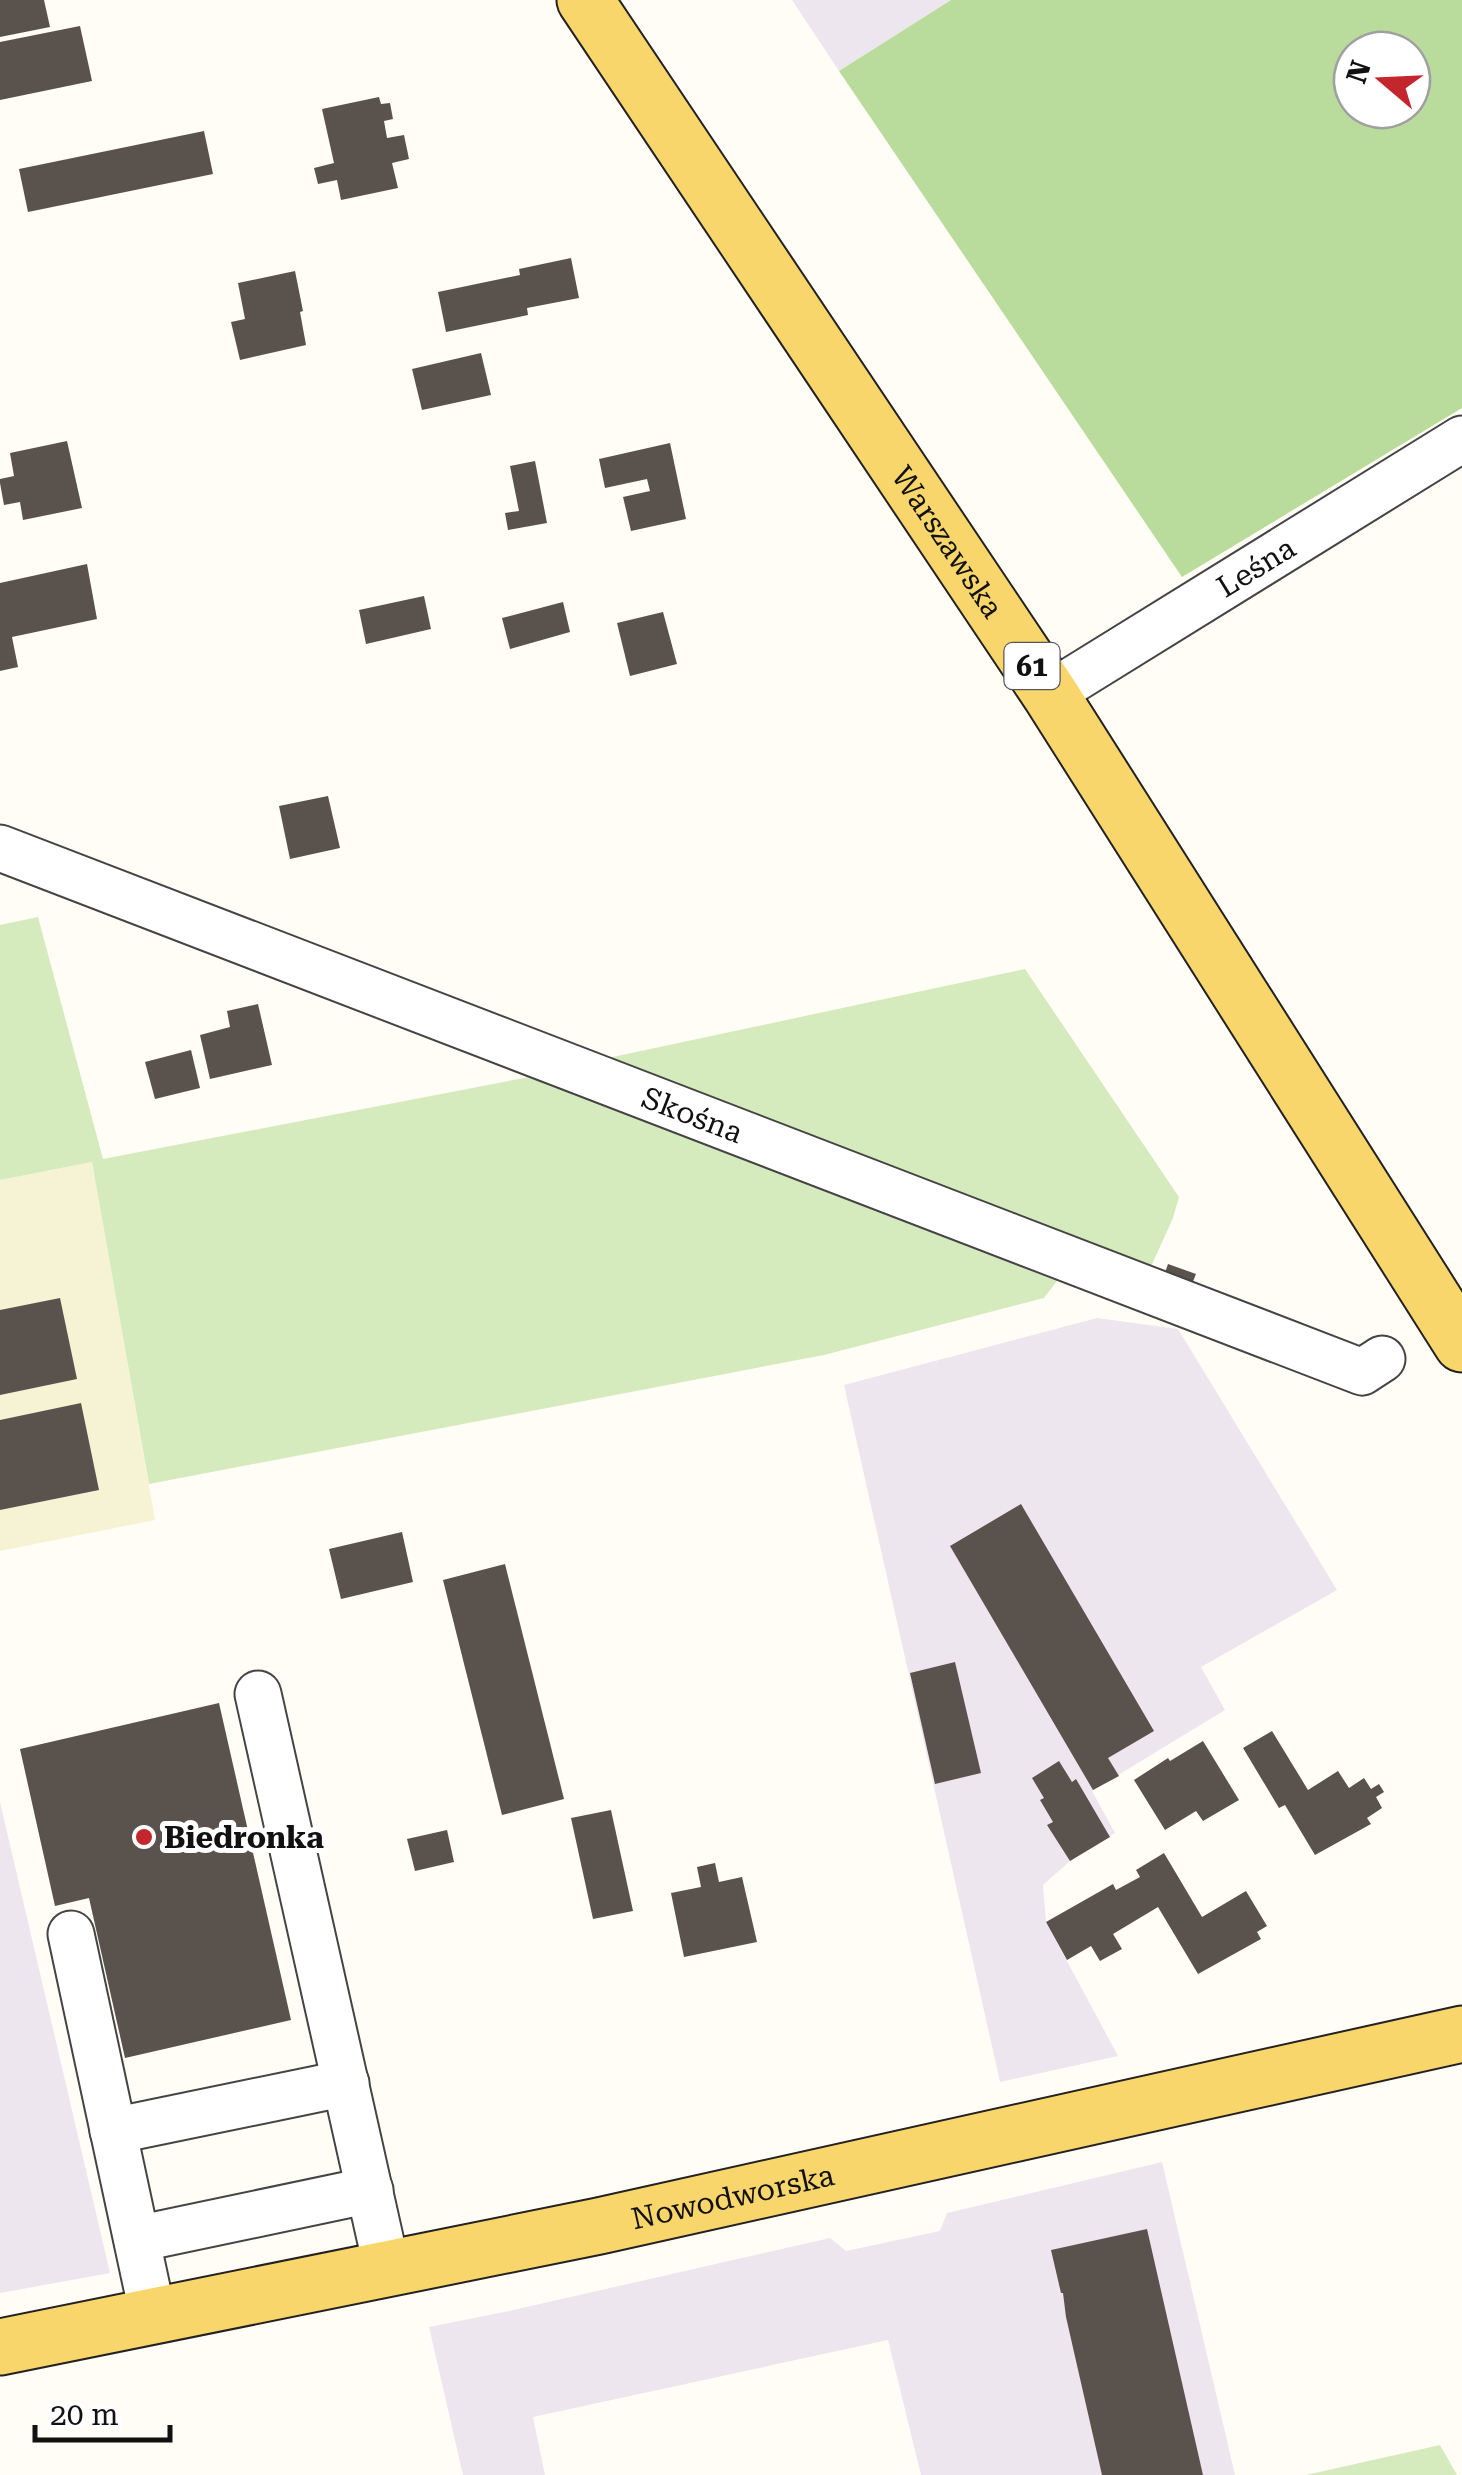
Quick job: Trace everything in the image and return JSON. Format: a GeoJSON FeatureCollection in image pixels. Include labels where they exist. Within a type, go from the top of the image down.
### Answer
{"type":"FeatureCollection","features":[{"type":"Feature","properties":{"kind":"main road","name":"Warszawska"},"geometry":{"type":"LineString","coordinates":[[585,0],[1050,694],[1462,1344]]}},
{"type":"Feature","properties":{"kind":"main road","name":"Nowodworska"},"geometry":{"type":"LineString","coordinates":[[0,2347],[618,2222],[1462,2034]]}},
{"type":"Feature","properties":{"kind":"street","name":"Leśna"},"geometry":{"type":"LineString","coordinates":[[1050,694],[1462,438]]}},
{"type":"Feature","properties":{"kind":"street","name":"Skośna"},"geometry":{"type":"LineString","coordinates":[[0,848],[1362,1372],[1382,1359]]}},
{"type":"Feature","properties":{"kind":"street"},"geometry":{"type":"LineString","coordinates":[[258,1694],[387,2268]]}},
{"type":"Feature","properties":{"kind":"street"},"geometry":{"type":"LineString","coordinates":[[71,1934],[153,2316]]}},
{"type":"Feature","properties":{"kind":"street"},"geometry":{"type":"LineString","coordinates":[[113,2131],[346,2083]]}},
{"type":"Feature","properties":{"kind":"street"},"geometry":{"type":"LineString","coordinates":[[136,2239],[370,2190]]}},
{"type":"Feature","properties":{"kind":"shaded area"},"geometry":{"type":"Polygon","coordinates":[[[792,0],[951,0],[839,71],[792,0]]]}},
{"type":"Feature","properties":{"kind":"shaded area"},"geometry":{"type":"Polygon","coordinates":[[[92,1162],[155,1520],[0,1551],[0,1180],[92,1162]]]}},
{"type":"Feature","properties":{"kind":"shaded area"},"geometry":{"type":"Polygon","coordinates":[[[1097,1318],[1178,1329],[1337,1590],[1201,1667],[1225,1710],[1092,1791],[1115,1833],[1070,1861],[1043,1885],[1046,1922],[1118,2056],[1000,2082],[844,1385],[1097,1318]]]}},
{"type":"Feature","properties":{"kind":"shaded area"},"geometry":{"type":"Polygon","coordinates":[[[0,1802],[110,2273],[0,2293],[0,1802]]]}},
{"type":"Feature","properties":{"kind":"shaded area"},"geometry":{"type":"Polygon","coordinates":[[[1162,2162],[1235,2475],[921,2475],[888,2340],[533,2417],[545,2475],[463,2475],[429,2327],[830,2238],[846,2251],[940,2231],[947,2213],[1162,2162]]]}},
{"type":"Feature","properties":{"kind":"green space"},"geometry":{"type":"Polygon","coordinates":[[[951,0],[1462,0],[1462,408],[1182,577],[839,71],[951,0]]]}},
{"type":"Feature","properties":{"kind":"green space"},"geometry":{"type":"Polygon","coordinates":[[[38,917],[103,1159],[529,1077],[1057,1281],[1044,1298],[824,1355],[149,1484],[92,1162],[0,1180],[0,925],[38,917]]]}},
{"type":"Feature","properties":{"kind":"green space"},"geometry":{"type":"Polygon","coordinates":[[[1025,969],[1179,1197],[1149,1271],[594,1061],[1025,969]]]}},
{"type":"Feature","properties":{"kind":"green space"},"geometry":{"type":"Polygon","coordinates":[[[1440,2445],[1457,2475],[1306,2475],[1440,2445]]]}},
{"type":"Feature","properties":{"kind":"building"},"geometry":{"type":"Polygon","coordinates":[[[0,0],[44,0],[50,27],[0,37],[0,0]]]}},
{"type":"Feature","properties":{"kind":"building"},"geometry":{"type":"Polygon","coordinates":[[[80,26],[92,81],[0,100],[0,42],[80,26]]]}},
{"type":"Feature","properties":{"kind":"building"},"geometry":{"type":"Polygon","coordinates":[[[379,97],[381,104],[390,103],[393,119],[384,121],[387,138],[404,135],[409,159],[392,163],[398,188],[341,200],[337,180],[318,184],[314,168],[334,163],[322,109],[379,97]]]}},
{"type":"Feature","properties":{"kind":"building"},"geometry":{"type":"Polygon","coordinates":[[[204,131],[213,174],[28,212],[19,169],[204,131]]]}},
{"type":"Feature","properties":{"kind":"building"},"geometry":{"type":"Polygon","coordinates":[[[571,258],[579,298],[527,308],[528,315],[446,332],[438,292],[520,275],[519,269],[571,258]]]}},
{"type":"Feature","properties":{"kind":"building"},"geometry":{"type":"Polygon","coordinates":[[[295,271],[306,345],[240,360],[231,322],[245,319],[238,283],[295,271]]]}},
{"type":"Feature","properties":{"kind":"building"},"geometry":{"type":"Polygon","coordinates":[[[481,353],[491,395],[422,410],[412,369],[481,353]]]}},
{"type":"Feature","properties":{"kind":"building"},"geometry":{"type":"Polygon","coordinates":[[[67,441],[82,508],[23,520],[20,502],[4,505],[0,479],[14,476],[10,453],[67,441]]]}},
{"type":"Feature","properties":{"kind":"building"},"geometry":{"type":"Polygon","coordinates":[[[670,443],[686,519],[631,531],[623,497],[650,491],[647,479],[605,488],[599,459],[670,443]]]}},
{"type":"Feature","properties":{"kind":"building"},"geometry":{"type":"Polygon","coordinates":[[[535,461],[547,523],[508,530],[505,513],[519,511],[510,466],[535,461]]]}},
{"type":"Feature","properties":{"kind":"building"},"geometry":{"type":"Polygon","coordinates":[[[87,564],[97,619],[12,637],[18,667],[0,671],[0,583],[87,564]]]}},
{"type":"Feature","properties":{"kind":"building"},"geometry":{"type":"Polygon","coordinates":[[[424,596],[431,629],[366,644],[359,610],[424,596]]]}},
{"type":"Feature","properties":{"kind":"building"},"geometry":{"type":"Polygon","coordinates":[[[563,602],[570,632],[510,649],[502,618],[563,602]]]}},
{"type":"Feature","properties":{"kind":"building"},"geometry":{"type":"Polygon","coordinates":[[[663,612],[677,664],[630,676],[617,623],[663,612]]]}},
{"type":"Feature","properties":{"kind":"building"},"geometry":{"type":"Polygon","coordinates":[[[328,796],[340,848],[290,859],[279,806],[328,796]]]}},
{"type":"Feature","properties":{"kind":"building"},"geometry":{"type":"Polygon","coordinates":[[[258,1004],[272,1065],[210,1079],[200,1035],[230,1027],[227,1011],[258,1004]]]}},
{"type":"Feature","properties":{"kind":"building"},"geometry":{"type":"Polygon","coordinates":[[[191,1050],[200,1088],[155,1099],[145,1062],[191,1050]]]}},
{"type":"Feature","properties":{"kind":"building"},"geometry":{"type":"Polygon","coordinates":[[[1168,1264],[1196,1274],[1190,1289],[1163,1278],[1168,1264]]]}},
{"type":"Feature","properties":{"kind":"building"},"geometry":{"type":"Polygon","coordinates":[[[60,1298],[77,1379],[0,1395],[0,1310],[60,1298]]]}},
{"type":"Feature","properties":{"kind":"building"},"geometry":{"type":"Polygon","coordinates":[[[81,1403],[99,1490],[0,1510],[0,1420],[81,1403]]]}},
{"type":"Feature","properties":{"kind":"building"},"geometry":{"type":"Polygon","coordinates":[[[1021,1504],[1154,1731],[1108,1758],[1119,1776],[1093,1790],[950,1546],[1021,1504]]]}},
{"type":"Feature","properties":{"kind":"building"},"geometry":{"type":"Polygon","coordinates":[[[402,1532],[413,1582],[341,1599],[329,1549],[402,1532]]]}},
{"type":"Feature","properties":{"kind":"building"},"geometry":{"type":"Polygon","coordinates":[[[505,1564],[564,1799],[502,1815],[443,1580],[505,1564]]]}},
{"type":"Feature","properties":{"kind":"building"},"geometry":{"type":"Polygon","coordinates":[[[955,1662],[981,1773],[935,1784],[910,1673],[955,1662]]]}},
{"type":"Feature","properties":{"kind":"building","name":"Biedronka"},"geometry":{"type":"Polygon","coordinates":[[[219,1703],[291,2020],[125,2058],[89,1898],[55,1906],[20,1749],[219,1703]]]}},
{"type":"Feature","properties":{"kind":"building"},"geometry":{"type":"Polygon","coordinates":[[[1272,1731],[1308,1790],[1338,1771],[1349,1788],[1364,1778],[1371,1789],[1379,1784],[1384,1792],[1376,1797],[1382,1808],[1367,1818],[1371,1824],[1315,1855],[1285,1805],[1279,1808],[1243,1748],[1272,1731]]]}},
{"type":"Feature","properties":{"kind":"building"},"geometry":{"type":"Polygon","coordinates":[[[1203,1741],[1239,1800],[1203,1821],[1196,1811],[1165,1830],[1134,1780],[1203,1741]]]}},
{"type":"Feature","properties":{"kind":"building"},"geometry":{"type":"Polygon","coordinates":[[[1059,1761],[1072,1782],[1076,1779],[1110,1837],[1070,1861],[1047,1825],[1053,1822],[1032,1778],[1059,1761]]]}},
{"type":"Feature","properties":{"kind":"building"},"geometry":{"type":"Polygon","coordinates":[[[611,1810],[633,1911],[593,1919],[571,1818],[611,1810]]]}},
{"type":"Feature","properties":{"kind":"building"},"geometry":{"type":"Polygon","coordinates":[[[447,1830],[454,1862],[415,1871],[407,1839],[447,1830]]]}},
{"type":"Feature","properties":{"kind":"building"},"geometry":{"type":"Polygon","coordinates":[[[1164,1853],[1202,1917],[1246,1891],[1267,1926],[1257,1932],[1261,1939],[1198,1974],[1158,1907],[1113,1934],[1122,1949],[1100,1961],[1091,1946],[1067,1960],[1046,1922],[1113,1884],[1116,1890],[1140,1877],[1136,1870],[1164,1853]]]}},
{"type":"Feature","properties":{"kind":"building"},"geometry":{"type":"Polygon","coordinates":[[[715,1863],[719,1882],[742,1877],[757,1942],[684,1957],[671,1893],[701,1887],[697,1867],[715,1863]]]}},
{"type":"Feature","properties":{"kind":"building"},"geometry":{"type":"Polygon","coordinates":[[[1147,2229],[1203,2475],[1102,2475],[1066,2317],[1051,2250],[1147,2229]]]}},
{"type":"Feature","properties":{"kind":"place","name":"Biedronka"},"geometry":{"type":"Point","coordinates":[144,1837]}}]}
